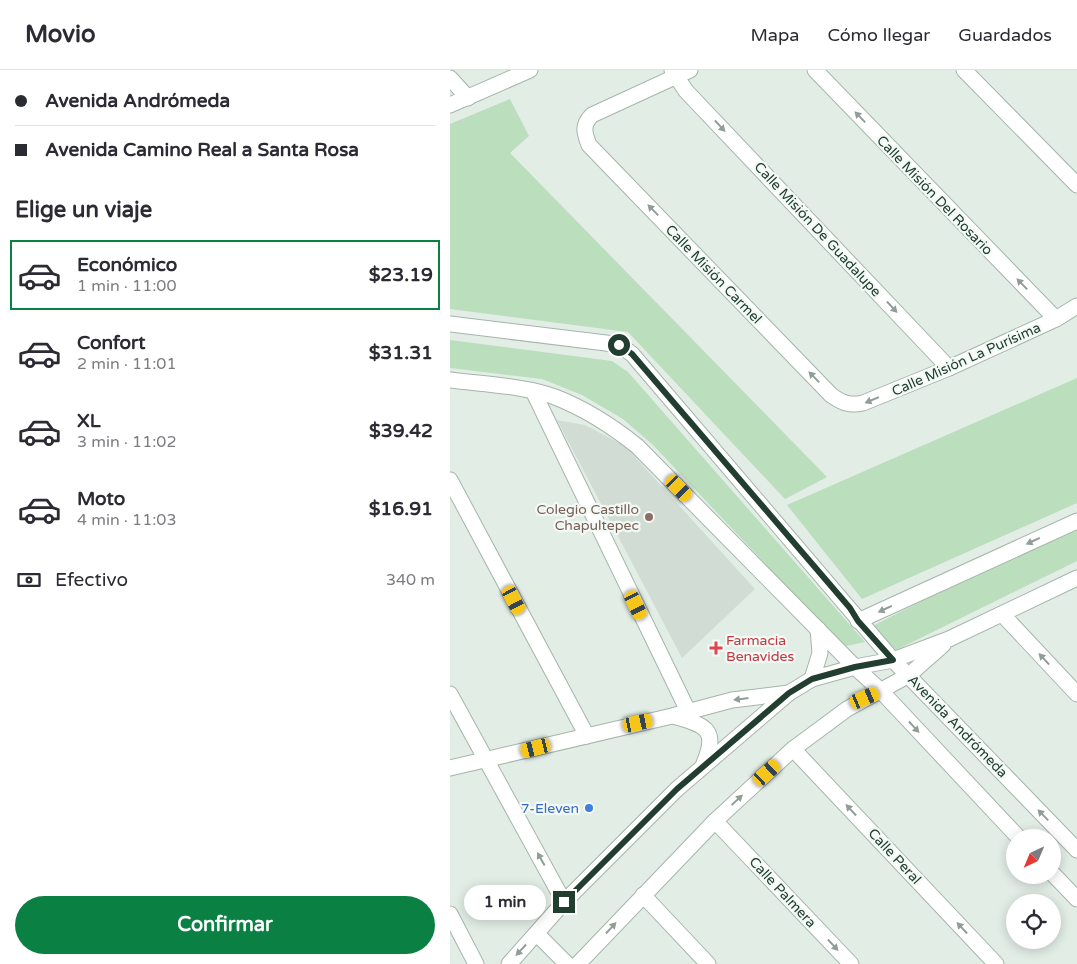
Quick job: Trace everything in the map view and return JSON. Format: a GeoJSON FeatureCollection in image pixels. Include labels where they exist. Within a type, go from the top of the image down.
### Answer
{"type":"FeatureCollection","features":[{"type":"Feature","properties":{"kind":"street"},"geometry":{"type":"LineString","coordinates":[[462,70],[450,76],[468,98]]}},
{"type":"Feature","properties":{"kind":"street"},"geometry":{"type":"LineString","coordinates":[[451,104],[530,70]]}},
{"type":"Feature","properties":{"kind":"street","name":"Calle Misión Del Rosario"},"geometry":{"type":"LineString","coordinates":[[815,70],[1056,319]]}},
{"type":"Feature","properties":{"kind":"street"},"geometry":{"type":"LineString","coordinates":[[964,70],[1077,185]]}},
{"type":"Feature","properties":{"kind":"street","name":"Calle Misión De Guadalupe"},"geometry":{"type":"LineString","coordinates":[[672,73],[686,91],[949,368]]}},
{"type":"Feature","properties":{"kind":"street","name":"Calle Misión Carmel"},"geometry":{"type":"LineString","coordinates":[[672,73],[592,114],[585,122],[584,132],[589,145],[831,395],[841,402],[853,406]]}},
{"type":"Feature","properties":{"kind":"street","name":"Calle Misión La Purísima"},"geometry":{"type":"LineString","coordinates":[[853,406],[863,404],[949,368],[1056,319],[1077,306]]}},
{"type":"Feature","properties":{"kind":"street","name":"Avenida Andrómeda"},"geometry":{"type":"LineString","coordinates":[[450,324],[619,345],[632,354],[850,608],[858,621],[893,660],[1077,850]]}},
{"type":"Feature","properties":{"kind":"street"},"geometry":{"type":"LineString","coordinates":[[450,380],[533,391],[555,396],[606,422],[637,446],[881,691],[1011,829]]}},
{"type":"Feature","properties":{"kind":"street"},"geometry":{"type":"LineString","coordinates":[[533,391],[688,712]]}},
{"type":"Feature","properties":{"kind":"street"},"geometry":{"type":"LineString","coordinates":[[450,480],[587,736]]}},
{"type":"Feature","properties":{"kind":"street"},"geometry":{"type":"LineString","coordinates":[[858,621],[1077,521]]}},
{"type":"Feature","properties":{"kind":"street"},"geometry":{"type":"LineString","coordinates":[[509,964],[564,902],[671,795],[789,693],[812,679],[855,667],[893,660],[949,639],[1077,578]]}},
{"type":"Feature","properties":{"kind":"street"},"geometry":{"type":"LineString","coordinates":[[1002,614],[1077,694]]}},
{"type":"Feature","properties":{"kind":"street"},"geometry":{"type":"LineString","coordinates":[[812,679],[820,654],[818,629]]}},
{"type":"Feature","properties":{"kind":"street"},"geometry":{"type":"LineString","coordinates":[[578,964],[715,820],[793,749],[847,709],[909,675],[949,639]]}},
{"type":"Feature","properties":{"kind":"street"},"geometry":{"type":"LineString","coordinates":[[450,768],[732,700],[789,693]]}},
{"type":"Feature","properties":{"kind":"street"},"geometry":{"type":"LineString","coordinates":[[450,694],[564,902]]}},
{"type":"Feature","properties":{"kind":"street"},"geometry":{"type":"LineString","coordinates":[[672,716],[696,723],[708,733],[711,740],[710,749],[703,766]]}},
{"type":"Feature","properties":{"kind":"street","name":"Calle Peral"},"geometry":{"type":"LineString","coordinates":[[793,749],[996,964]]}},
{"type":"Feature","properties":{"kind":"street","name":"Calle Palmera"},"geometry":{"type":"LineString","coordinates":[[715,820],[851,964]]}},
{"type":"Feature","properties":{"kind":"street"},"geometry":{"type":"LineString","coordinates":[[1061,882],[1077,899]]}},
{"type":"Feature","properties":{"kind":"street"},"geometry":{"type":"LineString","coordinates":[[642,895],[708,964]]}},
{"type":"Feature","properties":{"kind":"street"},"geometry":{"type":"LineString","coordinates":[[450,914],[476,964]]}},
{"type":"Feature","properties":{"kind":"street"},"geometry":{"type":"LineString","coordinates":[[537,934],[567,964]]}},
{"type":"Feature","properties":{"kind":"shaded area","name":"Colegio Castillo Chapultepec"},"geometry":{"type":"Polygon","coordinates":[[[557,420],[585,425],[625,446],[755,589],[682,658],[557,420]]]}},
{"type":"Feature","properties":{"kind":"green space"},"geometry":{"type":"Polygon","coordinates":[[[510,99],[529,136],[510,153],[827,477],[785,499],[628,332],[450,309],[450,124],[510,99]]]}},
{"type":"Feature","properties":{"kind":"green space"},"geometry":{"type":"Polygon","coordinates":[[[450,340],[612,361],[628,372],[865,642],[846,646],[791,591],[653,445],[623,419],[582,395],[542,379],[450,368],[450,340]]]}},
{"type":"Feature","properties":{"kind":"green space"},"geometry":{"type":"Polygon","coordinates":[[[1077,378],[1077,503],[862,599],[787,505],[1077,378]]]}},
{"type":"Feature","properties":{"kind":"green space"},"geometry":{"type":"Polygon","coordinates":[[[1077,529],[1077,561],[896,650],[873,626],[929,597],[1077,529]]]}},
{"type":"Feature","properties":{"kind":"place","name":"Colegio Castillo Chapultepec"},"geometry":{"type":"Point","coordinates":[649,517]}},
{"type":"Feature","properties":{"kind":"place","name":"Farmacia Benavides"},"geometry":{"type":"Point","coordinates":[716,648]}},
{"type":"Feature","properties":{"kind":"place","name":"7-Eleven"},"geometry":{"type":"Point","coordinates":[589,808]}},
{"type":"Feature","properties":{"kind":"route"},"geometry":{"type":"LineString","coordinates":[[564,902],[677,789],[789,693],[812,679],[855,667],[893,660],[632,354],[619,345]]}}]}
